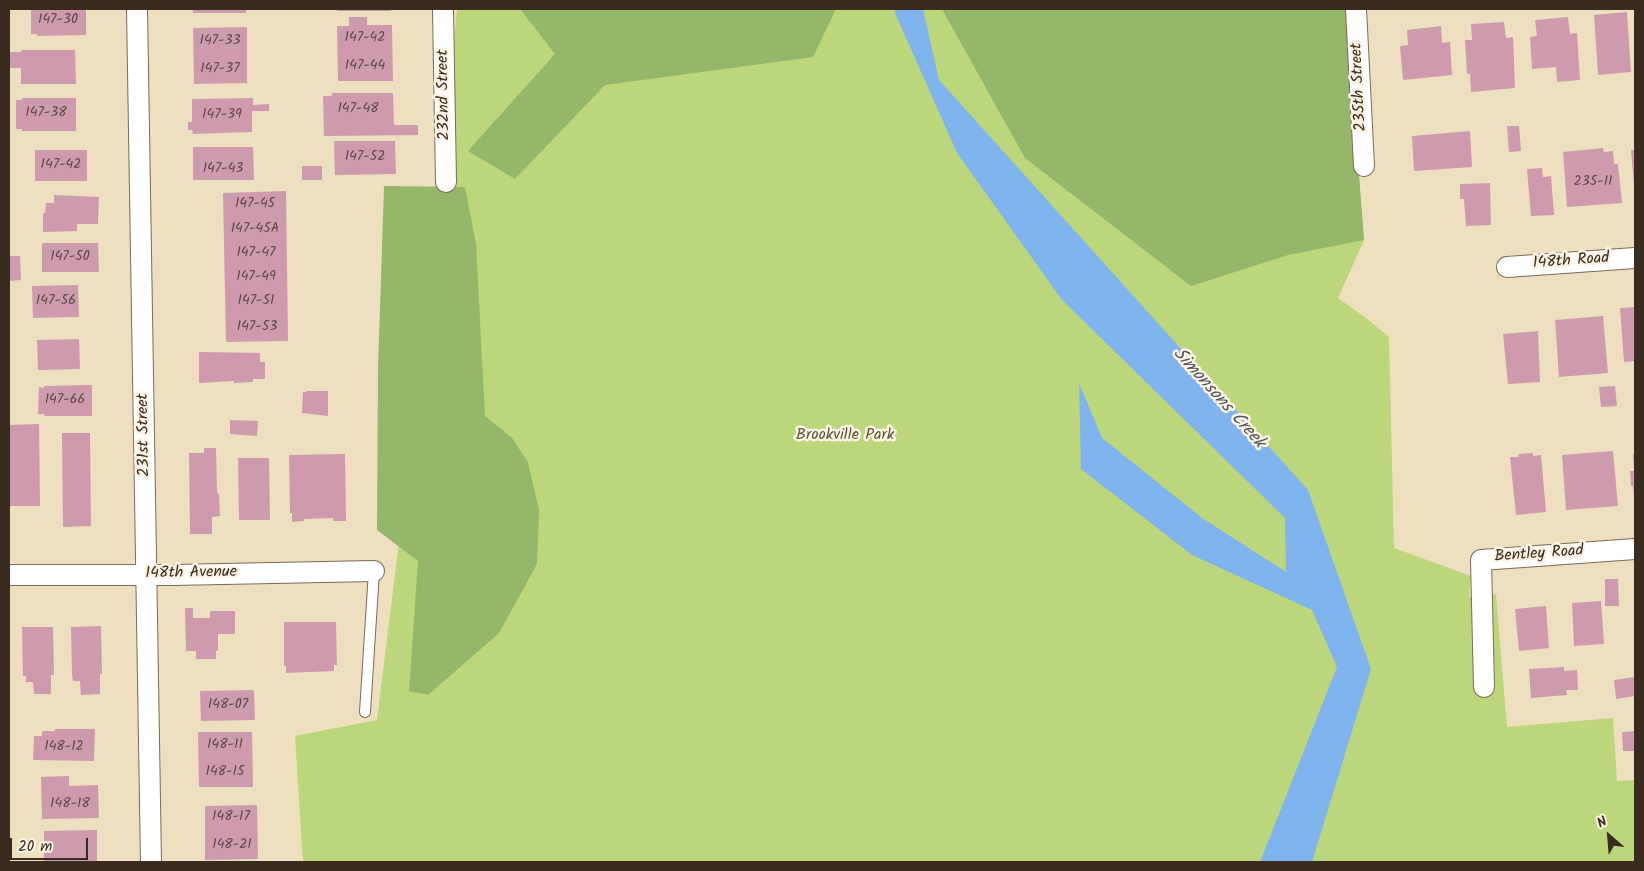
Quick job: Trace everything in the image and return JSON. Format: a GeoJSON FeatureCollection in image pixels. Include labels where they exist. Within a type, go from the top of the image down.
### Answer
{"type":"FeatureCollection","features":[{"type":"Feature","properties":{"kind":"street","name":"231st Street"},"geometry":{"type":"LineString","coordinates":[[137,9],[148,575],[151,862]]}},
{"type":"Feature","properties":{"kind":"street","name":"232nd Street"},"geometry":{"type":"LineString","coordinates":[[443,9],[446,182]]}},
{"type":"Feature","properties":{"kind":"street","name":"235th Street"},"geometry":{"type":"LineString","coordinates":[[1356,9],[1364,166]]}},
{"type":"Feature","properties":{"kind":"street","name":"148th Road"},"geometry":{"type":"LineString","coordinates":[[1507,267],[1635,258]]}},
{"type":"Feature","properties":{"kind":"street","name":"Bentley Road"},"geometry":{"type":"LineString","coordinates":[[1484,687],[1481,560],[1635,549]]}},
{"type":"Feature","properties":{"kind":"street","name":"148th Avenue"},"geometry":{"type":"LineString","coordinates":[[9,575],[148,575],[374,571]]}},
{"type":"Feature","properties":{"kind":"lane"},"geometry":{"type":"LineString","coordinates":[[365,712],[374,571]]}},
{"type":"Feature","properties":{"kind":"green space","name":"Brookville Park"},"geometry":{"type":"Polygon","coordinates":[[[457,9],[1346,9],[1364,240],[1338,298],[1389,337],[1394,548],[1471,576],[1469,597],[1496,594],[1507,727],[1613,718],[1617,781],[1635,780],[1635,862],[303,862],[295,736],[377,720],[438,229],[457,9]]]}},
{"type":"Feature","properties":{"kind":"green space"},"geometry":{"type":"Polygon","coordinates":[[[520,9],[836,9],[813,57],[605,85],[515,179],[468,151],[555,54],[520,9]]]}},
{"type":"Feature","properties":{"kind":"green space"},"geometry":{"type":"Polygon","coordinates":[[[942,9],[1346,9],[1364,240],[1288,255],[1191,286],[1025,158],[942,9]]]}},
{"type":"Feature","properties":{"kind":"green space"},"geometry":{"type":"Polygon","coordinates":[[[384,186],[465,187],[476,244],[485,416],[512,438],[528,462],[539,510],[537,564],[499,633],[428,695],[409,691],[418,561],[377,530],[378,369],[384,186]]]}},
{"type":"Feature","properties":{"kind":"water","name":"Simonsons Creek"},"geometry":{"type":"Polygon","coordinates":[[[895,9],[923,9],[939,80],[1308,490],[1371,669],[1312,862],[1260,862],[1337,667],[1312,610],[1192,555],[1081,469],[1079,383],[1102,438],[1202,518],[1286,572],[1285,518],[1062,300],[957,153],[895,13],[895,9]]]}},
{"type":"Feature","properties":{"kind":"building"},"geometry":{"type":"Polygon","coordinates":[[[31,9],[86,9],[86,35],[37,36],[37,34],[31,34],[31,9]]]}},
{"type":"Feature","properties":{"kind":"building"},"geometry":{"type":"Polygon","coordinates":[[[193,9],[246,9],[246,13],[193,13],[193,9]]]}},
{"type":"Feature","properties":{"kind":"building"},"geometry":{"type":"Polygon","coordinates":[[[337,9],[391,9],[391,11],[337,11],[337,9]]]}},
{"type":"Feature","properties":{"kind":"building"},"geometry":{"type":"Polygon","coordinates":[[[1627,12],[1631,72],[1598,75],[1594,15],[1627,12]]]}},
{"type":"Feature","properties":{"kind":"building"},"geometry":{"type":"Polygon","coordinates":[[[349,17],[367,17],[367,25],[392,25],[393,81],[338,81],[337,26],[349,26],[349,17]]]}},
{"type":"Feature","properties":{"kind":"building"},"geometry":{"type":"Polygon","coordinates":[[[1568,17],[1570,34],[1577,33],[1580,80],[1557,82],[1556,67],[1532,69],[1530,37],[1537,36],[1535,20],[1568,17]]]}},
{"type":"Feature","properties":{"kind":"building"},"geometry":{"type":"Polygon","coordinates":[[[1504,22],[1506,38],[1513,37],[1515,88],[1471,92],[1470,74],[1467,74],[1465,40],[1472,40],[1471,24],[1504,22]]]}},
{"type":"Feature","properties":{"kind":"building"},"geometry":{"type":"Polygon","coordinates":[[[1441,26],[1442,43],[1450,42],[1452,75],[1403,80],[1400,46],[1408,45],[1407,30],[1441,26]]]}},
{"type":"Feature","properties":{"kind":"building"},"geometry":{"type":"Polygon","coordinates":[[[247,27],[247,83],[194,84],[193,28],[247,27]]]}},
{"type":"Feature","properties":{"kind":"building"},"geometry":{"type":"Polygon","coordinates":[[[21,50],[75,50],[76,84],[21,84],[21,68],[9,68],[9,52],[21,52],[21,50]]]}},
{"type":"Feature","properties":{"kind":"building"},"geometry":{"type":"Polygon","coordinates":[[[332,93],[393,93],[394,125],[418,125],[418,135],[324,136],[323,96],[332,96],[332,93]]]}},
{"type":"Feature","properties":{"kind":"building"},"geometry":{"type":"Polygon","coordinates":[[[22,98],[76,98],[76,131],[22,131],[22,129],[16,129],[16,100],[22,100],[22,98]]]}},
{"type":"Feature","properties":{"kind":"building"},"geometry":{"type":"Polygon","coordinates":[[[253,98],[253,105],[269,104],[269,111],[252,111],[252,132],[193,134],[192,130],[188,130],[188,122],[192,122],[192,99],[253,98]]]}},
{"type":"Feature","properties":{"kind":"building"},"geometry":{"type":"Polygon","coordinates":[[[1507,126],[1519,126],[1521,151],[1509,152],[1507,126]]]}},
{"type":"Feature","properties":{"kind":"building"},"geometry":{"type":"Polygon","coordinates":[[[1470,131],[1472,167],[1414,171],[1412,136],[1470,131]]]}},
{"type":"Feature","properties":{"kind":"building"},"geometry":{"type":"Polygon","coordinates":[[[334,141],[395,141],[396,174],[335,175],[334,141]]]}},
{"type":"Feature","properties":{"kind":"building"},"geometry":{"type":"Polygon","coordinates":[[[193,147],[253,147],[254,180],[193,180],[193,147]]]}},
{"type":"Feature","properties":{"kind":"building"},"geometry":{"type":"Polygon","coordinates":[[[1603,148],[1604,152],[1613,151],[1614,164],[1618,164],[1622,203],[1567,207],[1563,152],[1603,148]]]}},
{"type":"Feature","properties":{"kind":"building"},"geometry":{"type":"Polygon","coordinates":[[[35,150],[87,150],[87,181],[35,181],[35,150]]]}},
{"type":"Feature","properties":{"kind":"building"},"geometry":{"type":"Polygon","coordinates":[[[1631,150],[1635,150],[1635,186],[1634,186],[1631,150]]]}},
{"type":"Feature","properties":{"kind":"building"},"geometry":{"type":"Polygon","coordinates":[[[302,166],[322,166],[322,180],[302,180],[302,166]]]}},
{"type":"Feature","properties":{"kind":"building"},"geometry":{"type":"Polygon","coordinates":[[[1542,168],[1543,177],[1551,176],[1554,215],[1531,216],[1527,169],[1542,168]]]}},
{"type":"Feature","properties":{"kind":"building"},"geometry":{"type":"Polygon","coordinates":[[[1490,183],[1491,225],[1466,226],[1464,199],[1460,199],[1460,184],[1490,183]]]}},
{"type":"Feature","properties":{"kind":"building"},"geometry":{"type":"Polygon","coordinates":[[[286,191],[288,341],[226,342],[223,193],[286,191]]]}},
{"type":"Feature","properties":{"kind":"building"},"geometry":{"type":"Polygon","coordinates":[[[54,195],[99,197],[98,224],[77,224],[77,231],[43,232],[43,213],[45,213],[46,203],[54,203],[54,195]]]}},
{"type":"Feature","properties":{"kind":"building"},"geometry":{"type":"Polygon","coordinates":[[[42,243],[98,243],[99,272],[42,272],[42,243]]]}},
{"type":"Feature","properties":{"kind":"building"},"geometry":{"type":"Polygon","coordinates":[[[9,256],[20,256],[21,280],[9,281],[9,256]]]}},
{"type":"Feature","properties":{"kind":"building"},"geometry":{"type":"Polygon","coordinates":[[[78,285],[79,317],[33,318],[32,286],[78,285]]]}},
{"type":"Feature","properties":{"kind":"building"},"geometry":{"type":"Polygon","coordinates":[[[1635,307],[1635,361],[1624,362],[1620,308],[1635,307]]]}},
{"type":"Feature","properties":{"kind":"building"},"geometry":{"type":"Polygon","coordinates":[[[1603,316],[1608,373],[1559,377],[1555,320],[1603,316]]]}},
{"type":"Feature","properties":{"kind":"building"},"geometry":{"type":"Polygon","coordinates":[[[1538,331],[1540,382],[1508,384],[1503,334],[1538,331]]]}},
{"type":"Feature","properties":{"kind":"building"},"geometry":{"type":"Polygon","coordinates":[[[79,339],[80,369],[38,370],[37,340],[79,339]]]}},
{"type":"Feature","properties":{"kind":"building"},"geometry":{"type":"Polygon","coordinates":[[[199,352],[260,353],[260,362],[265,362],[265,379],[253,379],[253,382],[199,383],[199,352]]]}},
{"type":"Feature","properties":{"kind":"building"},"geometry":{"type":"Polygon","coordinates":[[[92,385],[92,416],[44,416],[45,414],[38,414],[39,387],[92,385]]]}},
{"type":"Feature","properties":{"kind":"building"},"geometry":{"type":"Polygon","coordinates":[[[1615,386],[1617,406],[1601,407],[1599,387],[1615,386]]]}},
{"type":"Feature","properties":{"kind":"building"},"geometry":{"type":"Polygon","coordinates":[[[328,391],[328,416],[302,413],[303,392],[328,391]]]}},
{"type":"Feature","properties":{"kind":"building"},"geometry":{"type":"Polygon","coordinates":[[[230,420],[258,421],[257,436],[230,434],[230,420]]]}},
{"type":"Feature","properties":{"kind":"building"},"geometry":{"type":"Polygon","coordinates":[[[39,424],[40,506],[9,506],[9,425],[39,424]]]}},
{"type":"Feature","properties":{"kind":"building"},"geometry":{"type":"Polygon","coordinates":[[[62,433],[90,433],[91,526],[63,527],[62,433]]]}},
{"type":"Feature","properties":{"kind":"building"},"geometry":{"type":"Polygon","coordinates":[[[204,448],[216,448],[217,493],[219,494],[220,516],[212,517],[212,534],[190,534],[189,453],[204,453],[204,448]]]}},
{"type":"Feature","properties":{"kind":"building"},"geometry":{"type":"Polygon","coordinates":[[[1613,451],[1618,506],[1566,510],[1562,455],[1613,451]]]}},
{"type":"Feature","properties":{"kind":"building"},"geometry":{"type":"Polygon","coordinates":[[[1533,453],[1533,456],[1541,455],[1546,512],[1516,515],[1510,457],[1519,457],[1518,454],[1533,453]]]}},
{"type":"Feature","properties":{"kind":"building"},"geometry":{"type":"Polygon","coordinates":[[[345,454],[346,521],[333,521],[333,518],[304,519],[304,521],[292,522],[292,513],[290,513],[289,455],[345,454]]]}},
{"type":"Feature","properties":{"kind":"building"},"geometry":{"type":"Polygon","coordinates":[[[1633,454],[1635,454],[1635,498],[1633,486],[1631,486],[1630,471],[1634,471],[1633,454]]]}},
{"type":"Feature","properties":{"kind":"building"},"geometry":{"type":"Polygon","coordinates":[[[238,458],[269,458],[270,520],[239,520],[238,458]]]}},
{"type":"Feature","properties":{"kind":"building"},"geometry":{"type":"Polygon","coordinates":[[[1605,579],[1618,579],[1619,606],[1605,606],[1605,579]]]}},
{"type":"Feature","properties":{"kind":"building"},"geometry":{"type":"Polygon","coordinates":[[[1601,601],[1604,644],[1574,646],[1572,603],[1601,601]]]}},
{"type":"Feature","properties":{"kind":"building"},"geometry":{"type":"Polygon","coordinates":[[[1546,606],[1549,648],[1519,651],[1515,609],[1546,606]]]}},
{"type":"Feature","properties":{"kind":"building"},"geometry":{"type":"Polygon","coordinates":[[[185,608],[193,608],[193,618],[210,618],[210,611],[235,611],[235,634],[218,634],[216,659],[196,659],[196,651],[186,651],[185,608]]]}},
{"type":"Feature","properties":{"kind":"building"},"geometry":{"type":"Polygon","coordinates":[[[284,622],[336,622],[337,665],[334,665],[334,671],[286,673],[286,666],[284,666],[284,622]]]}},
{"type":"Feature","properties":{"kind":"building"},"geometry":{"type":"Polygon","coordinates":[[[101,626],[102,674],[100,674],[100,694],[81,695],[80,681],[73,681],[72,675],[71,627],[101,626]]]}},
{"type":"Feature","properties":{"kind":"building"},"geometry":{"type":"Polygon","coordinates":[[[22,627],[53,627],[54,675],[51,675],[51,694],[34,694],[33,682],[26,682],[26,676],[23,676],[22,627]]]}},
{"type":"Feature","properties":{"kind":"building"},"geometry":{"type":"Polygon","coordinates":[[[1564,667],[1564,671],[1577,670],[1578,690],[1566,690],[1567,695],[1531,698],[1529,669],[1564,667]]]}},
{"type":"Feature","properties":{"kind":"building"},"geometry":{"type":"Polygon","coordinates":[[[1635,677],[1635,696],[1616,699],[1614,680],[1635,677]]]}},
{"type":"Feature","properties":{"kind":"building"},"geometry":{"type":"Polygon","coordinates":[[[254,690],[255,720],[201,721],[200,691],[254,690]]]}},
{"type":"Feature","properties":{"kind":"building"},"geometry":{"type":"Polygon","coordinates":[[[55,729],[95,729],[94,761],[33,760],[34,736],[42,736],[42,731],[55,731],[55,729]]]}},
{"type":"Feature","properties":{"kind":"building"},"geometry":{"type":"Polygon","coordinates":[[[1635,731],[1635,751],[1623,751],[1622,732],[1635,731]]]}},
{"type":"Feature","properties":{"kind":"building"},"geometry":{"type":"Polygon","coordinates":[[[198,732],[252,732],[253,787],[199,787],[198,732]]]}},
{"type":"Feature","properties":{"kind":"building"},"geometry":{"type":"Polygon","coordinates":[[[69,776],[69,786],[98,785],[99,818],[42,819],[41,777],[69,776]]]}},
{"type":"Feature","properties":{"kind":"building"},"geometry":{"type":"Polygon","coordinates":[[[257,805],[258,859],[205,860],[205,806],[257,805]]]}},
{"type":"Feature","properties":{"kind":"building"},"geometry":{"type":"Polygon","coordinates":[[[97,830],[97,862],[44,862],[44,831],[97,830]]]}}]}
